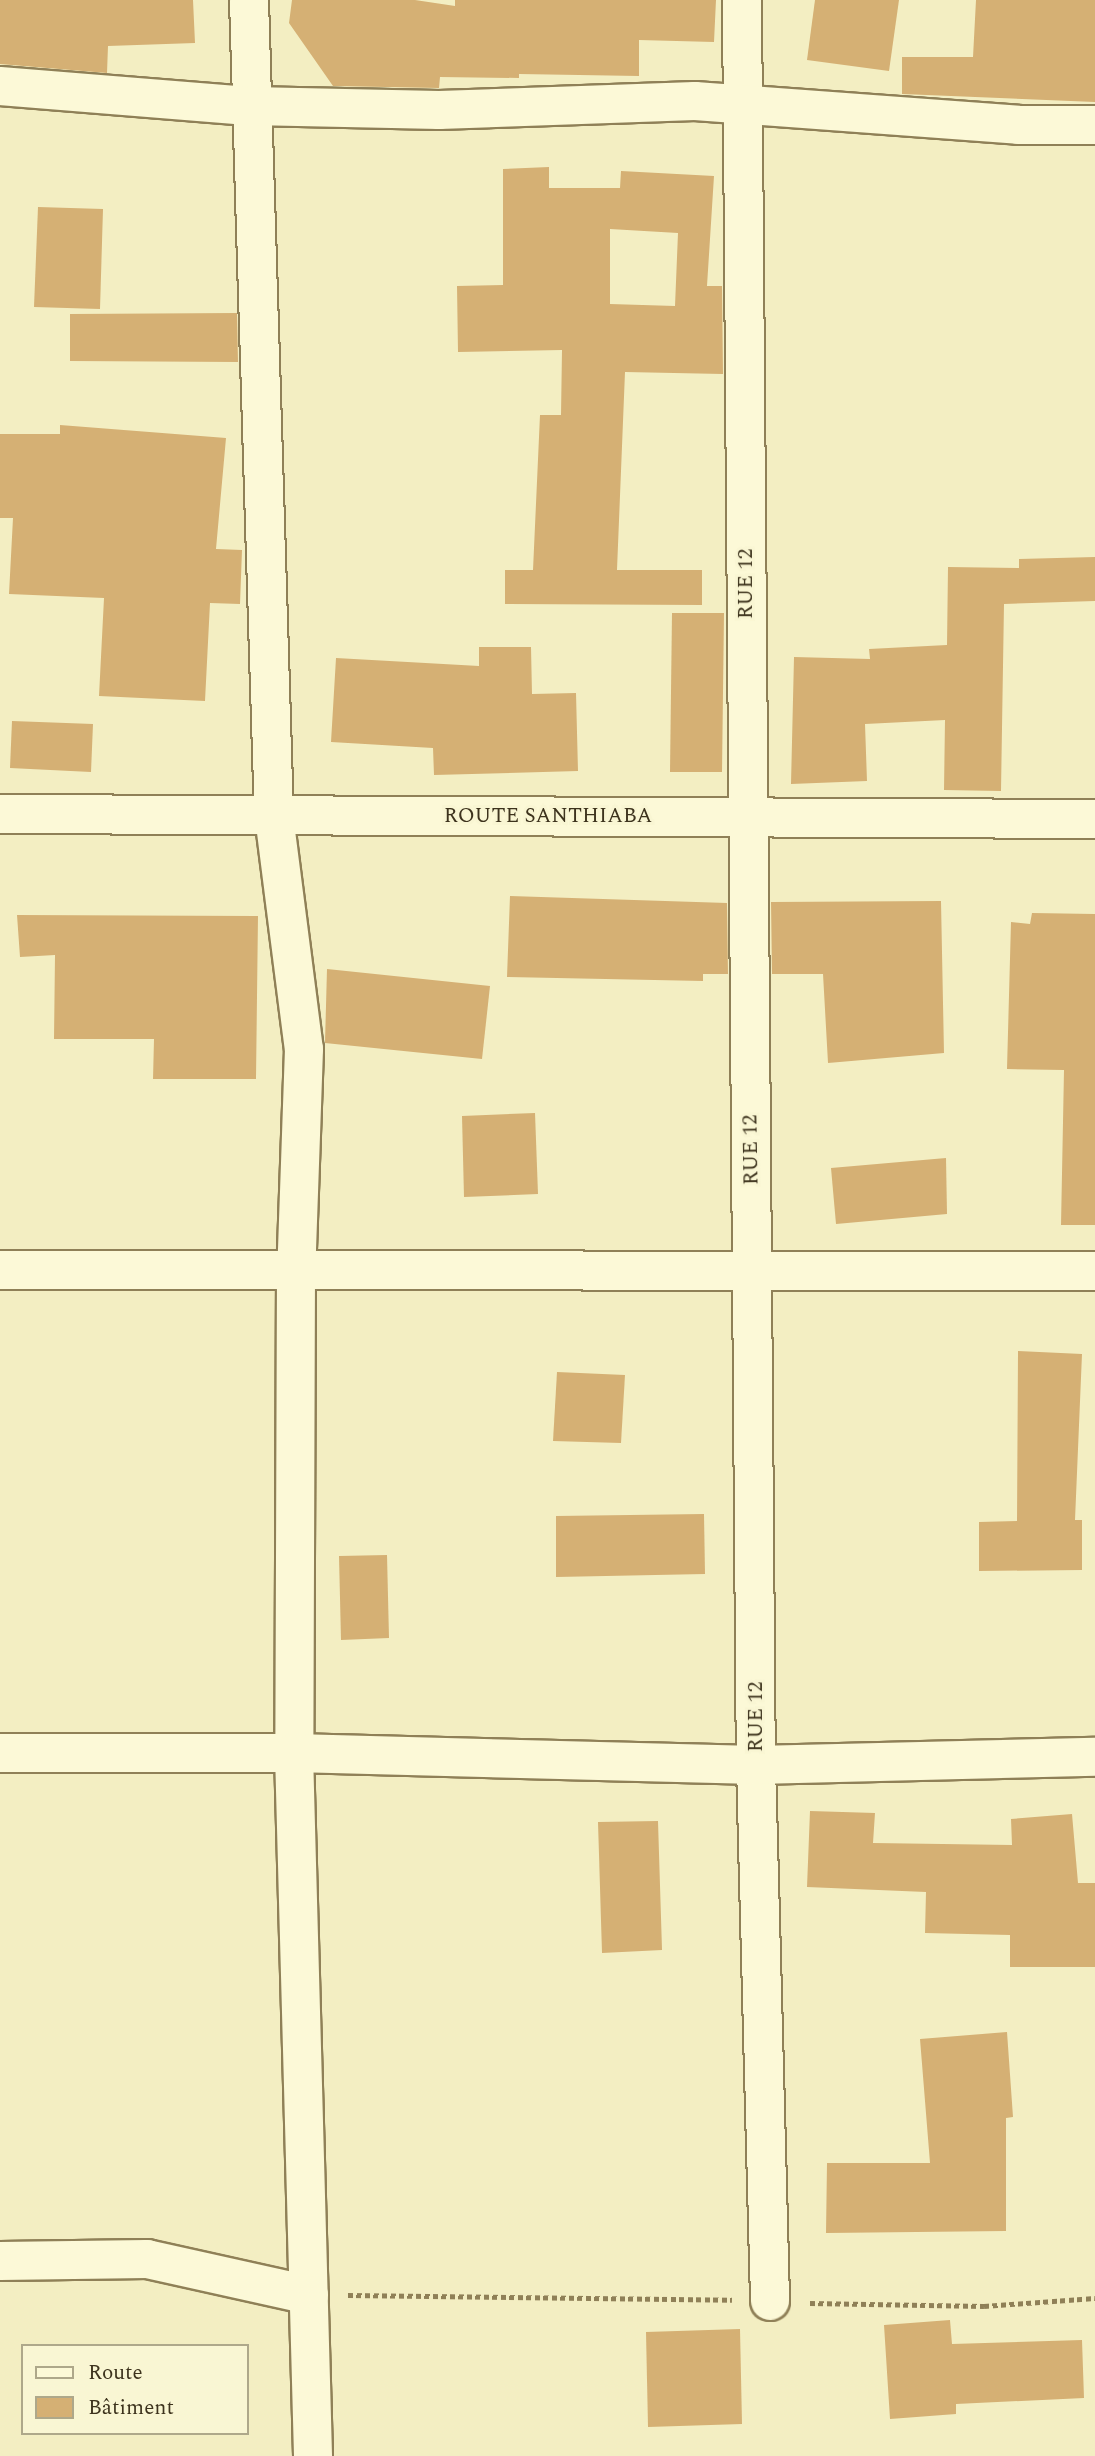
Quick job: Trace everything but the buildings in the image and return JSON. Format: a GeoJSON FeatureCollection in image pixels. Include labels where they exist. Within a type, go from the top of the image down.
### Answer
{"type":"FeatureCollection","features":[{"type":"Feature","properties":{"kind":"street"},"geometry":{"type":"LineString","coordinates":[[250,0],[251,106],[262,285],[274,816],[304,1049],[296,1273],[295,1753],[313,2456]]}},
{"type":"Feature","properties":{"kind":"street","name":"RUE 12"},"geometry":{"type":"LineString","coordinates":[[742,0],[756,1765],[770,2301]]}},
{"type":"Feature","properties":{"kind":"street"},"geometry":{"type":"LineString","coordinates":[[0,86],[251,106],[439,110],[655,100],[744,102],[1018,125],[1095,125]]}},
{"type":"Feature","properties":{"kind":"street","name":"ROUTE SANTHIABA"},"geometry":{"type":"LineString","coordinates":[[0,814],[747,815],[1095,819]]}},
{"type":"Feature","properties":{"kind":"street"},"geometry":{"type":"LineString","coordinates":[[0,1270],[296,1273],[1095,1271]]}},
{"type":"Feature","properties":{"kind":"street"},"geometry":{"type":"LineString","coordinates":[[0,1753],[295,1753],[756,1765],[1095,1757]]}},
{"type":"Feature","properties":{"kind":"street"},"geometry":{"type":"LineString","coordinates":[[0,2262],[147,2259],[309,2295]]}},
{"type":"Feature","properties":{"kind":"path"},"geometry":{"type":"LineString","coordinates":[[309,2295],[984,2306],[1095,2298]]}}]}
